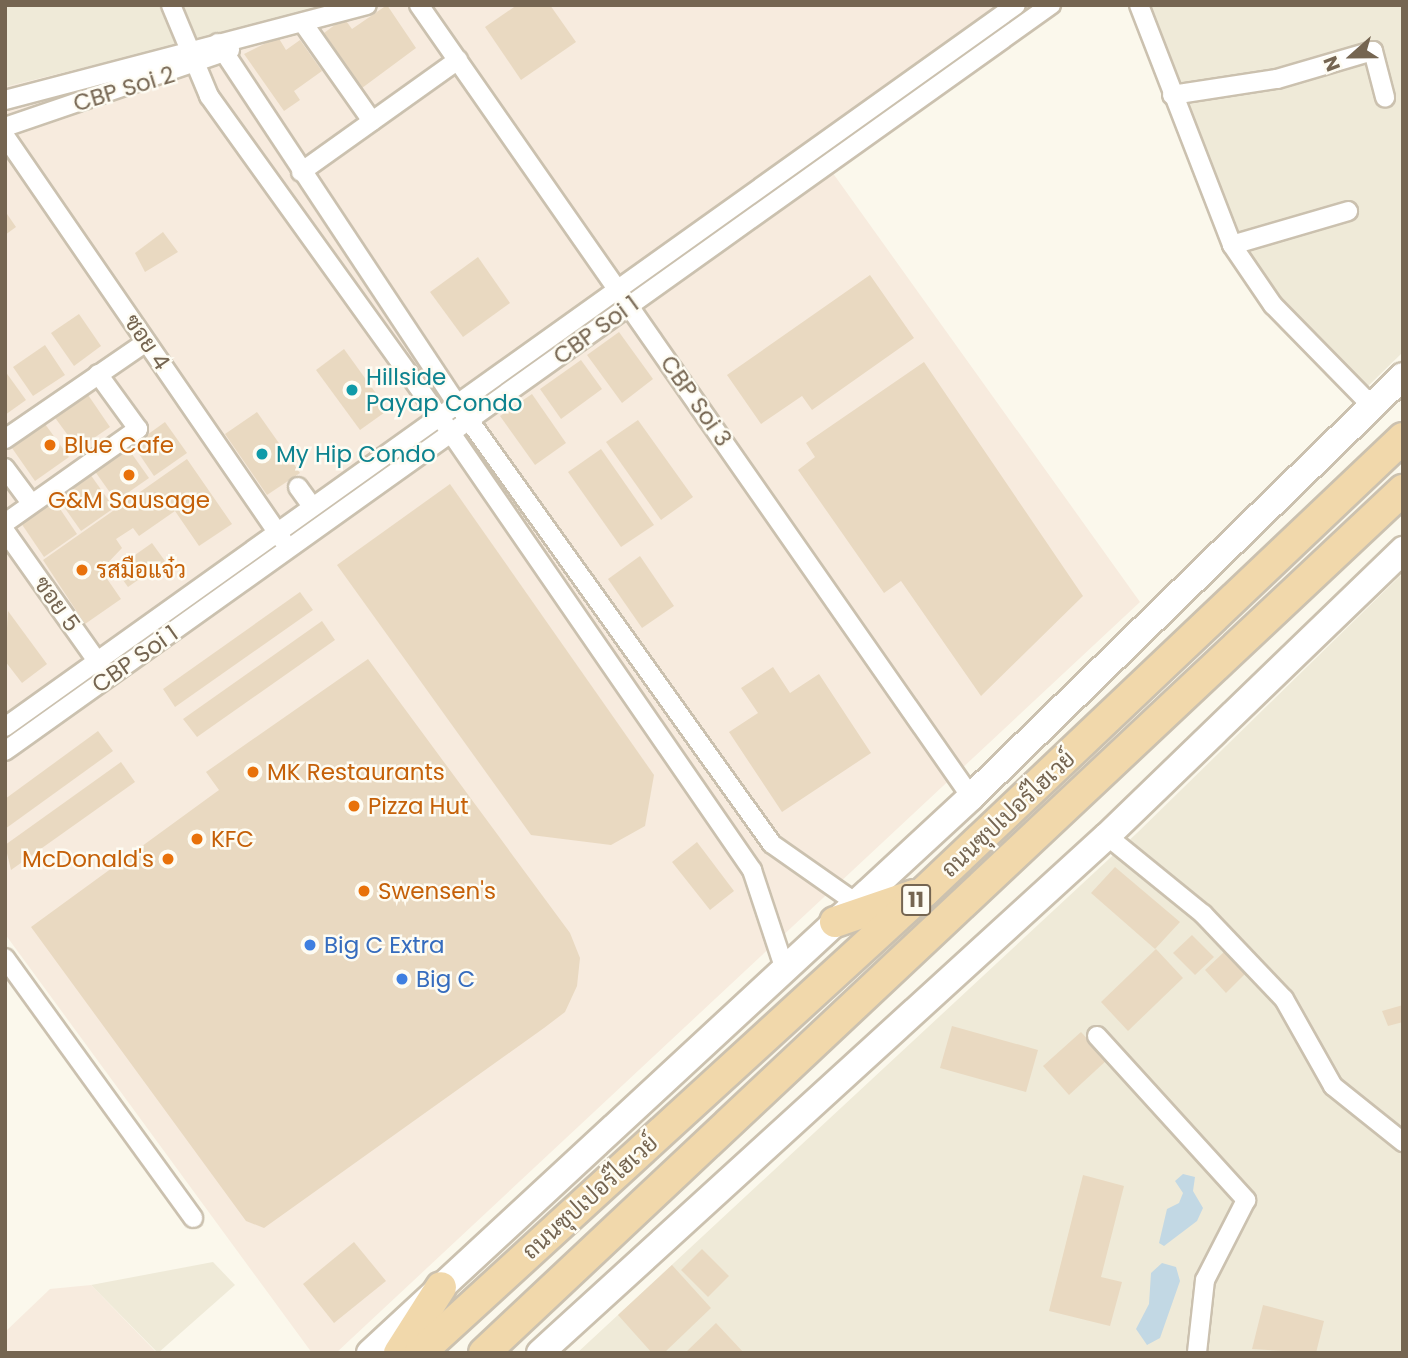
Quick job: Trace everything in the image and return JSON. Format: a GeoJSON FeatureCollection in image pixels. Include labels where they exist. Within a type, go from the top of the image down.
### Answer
{"type":"FeatureCollection","features":[{"type":"Feature","properties":{"kind":"highway","name":"ถนนซุปเปอร์ไฮเวย์"},"geometry":{"type":"LineString","coordinates":[[420,1353],[924,892],[1403,439]]}},
{"type":"Feature","properties":{"kind":"highway","name":"ถนนซุปเปอร์ไฮเวย์"},"geometry":{"type":"LineString","coordinates":[[484,1353],[1403,490]]}},
{"type":"Feature","properties":{"kind":"highway"},"geometry":{"type":"LineString","coordinates":[[846,912],[924,892]]}},
{"type":"Feature","properties":{"kind":"highway"},"geometry":{"type":"LineString","coordinates":[[400,1353],[441,1287]]}},
{"type":"Feature","properties":{"kind":"highway"},"geometry":{"type":"LineString","coordinates":[[516,1353],[556,1287]]}},
{"type":"Feature","properties":{"kind":"main road"},"geometry":{"type":"LineString","coordinates":[[370,1353],[784,967],[971,797],[1403,376]]}},
{"type":"Feature","properties":{"kind":"main road"},"geometry":{"type":"LineString","coordinates":[[540,1353],[1107,835],[1403,550]]}},
{"type":"Feature","properties":{"kind":"street"},"geometry":{"type":"LineString","coordinates":[[171,5],[191,60],[752,870],[784,967]]}},
{"type":"Feature","properties":{"kind":"street","name":"CBP Soi 2"},"geometry":{"type":"LineString","coordinates":[[5,127],[237,42],[366,5]]}},
{"type":"Feature","properties":{"kind":"street","name":"CBP Soi 3"},"geometry":{"type":"LineString","coordinates":[[419,5],[971,797]]}},
{"type":"Feature","properties":{"kind":"street","name":"CBP Soi 1"},"geometry":{"type":"LineString","coordinates":[[5,727],[615,287],[1016,5]]}},
{"type":"Feature","properties":{"kind":"street","name":"CBP Soi 1"},"geometry":{"type":"LineString","coordinates":[[5,751],[1051,5]]}},
{"type":"Feature","properties":{"kind":"street"},"geometry":{"type":"LineString","coordinates":[[1139,5],[1232,245],[1273,305],[1373,407]]}},
{"type":"Feature","properties":{"kind":"street"},"geometry":{"type":"LineString","coordinates":[[303,23],[372,121]]}},
{"type":"Feature","properties":{"kind":"street"},"geometry":{"type":"LineString","coordinates":[[221,50],[456,402],[772,844],[846,912]]}},
{"type":"Feature","properties":{"kind":"street"},"geometry":{"type":"LineString","coordinates":[[1172,95],[1277,79],[1373,51],[1385,97]]}},
{"type":"Feature","properties":{"kind":"street","name":"CBP Soi 2"},"geometry":{"type":"LineString","coordinates":[[5,100],[191,60]]}},
{"type":"Feature","properties":{"kind":"street"},"geometry":{"type":"LineString","coordinates":[[301,172],[458,60]]}},
{"type":"Feature","properties":{"kind":"street"},"geometry":{"type":"LineString","coordinates":[[902,85],[915,102]]}},
{"type":"Feature","properties":{"kind":"street","name":"ซอย 4"},"geometry":{"type":"LineString","coordinates":[[5,136],[290,548]]}},
{"type":"Feature","properties":{"kind":"street"},"geometry":{"type":"LineString","coordinates":[[1232,245],[1348,211]]}},
{"type":"Feature","properties":{"kind":"street"},"geometry":{"type":"LineString","coordinates":[[5,439],[146,342]]}},
{"type":"Feature","properties":{"kind":"street"},"geometry":{"type":"LineString","coordinates":[[5,523],[138,429],[98,374]]}},
{"type":"Feature","properties":{"kind":"street"},"geometry":{"type":"LineString","coordinates":[[5,468],[31,503]]}},
{"type":"Feature","properties":{"kind":"street"},"geometry":{"type":"LineString","coordinates":[[298,486],[312,506]]}},
{"type":"Feature","properties":{"kind":"street","name":"ซอย 5"},"geometry":{"type":"LineString","coordinates":[[5,531],[109,677]]}},
{"type":"Feature","properties":{"kind":"street"},"geometry":{"type":"LineString","coordinates":[[1107,835],[1203,914],[1284,999],[1333,1086],[1403,1142]]}},
{"type":"Feature","properties":{"kind":"street"},"geometry":{"type":"LineString","coordinates":[[752,870],[772,844]]}},
{"type":"Feature","properties":{"kind":"street"},"geometry":{"type":"LineString","coordinates":[[5,958],[193,1218]]}},
{"type":"Feature","properties":{"kind":"street"},"geometry":{"type":"LineString","coordinates":[[1097,1036],[1246,1200],[1205,1280],[1197,1353]]}},
{"type":"Feature","properties":{"kind":"shaded area"},"geometry":{"type":"Polygon","coordinates":[[[5,5],[339,5],[5,87],[5,5]]]}},
{"type":"Feature","properties":{"kind":"shaded area"},"geometry":{"type":"Polygon","coordinates":[[[339,5],[998,5],[812,144],[1140,602],[336,1353],[312,1353],[5,934],[5,87],[339,5]]]}},
{"type":"Feature","properties":{"kind":"shaded area"},"geometry":{"type":"Polygon","coordinates":[[[1143,5],[1403,5],[1403,352],[1363,391],[1304,333],[1233,241],[1143,5]]]}},
{"type":"Feature","properties":{"kind":"shaded area"},"geometry":{"type":"Polygon","coordinates":[[[1403,573],[1403,1353],[577,1353],[1137,833],[1403,573]]]}},
{"type":"Feature","properties":{"kind":"shaded area"},"geometry":{"type":"Polygon","coordinates":[[[213,1262],[235,1285],[158,1353],[91,1285],[213,1262]]]}},
{"type":"Feature","properties":{"kind":"shaded area"},"geometry":{"type":"Polygon","coordinates":[[[91,1285],[157,1353],[5,1353],[5,1332],[50,1289],[91,1285]]]}},
{"type":"Feature","properties":{"kind":"water"},"geometry":{"type":"Polygon","coordinates":[[[1183,1174],[1195,1177],[1193,1191],[1203,1208],[1197,1221],[1164,1246],[1159,1243],[1167,1209],[1179,1203],[1183,1193],[1175,1181],[1183,1174]]]}},
{"type":"Feature","properties":{"kind":"water"},"geometry":{"type":"Polygon","coordinates":[[[1162,1263],[1176,1267],[1180,1281],[1160,1338],[1147,1345],[1136,1329],[1149,1304],[1151,1273],[1162,1263]]]}},
{"type":"Feature","properties":{"kind":"building"},"geometry":{"type":"Polygon","coordinates":[[[387,5],[416,48],[362,88],[324,33],[344,18],[352,29],[387,5]]]}},
{"type":"Feature","properties":{"kind":"building"},"geometry":{"type":"Polygon","coordinates":[[[517,5],[550,5],[576,42],[521,80],[485,27],[517,5]]]}},
{"type":"Feature","properties":{"kind":"building"},"geometry":{"type":"Polygon","coordinates":[[[278,37],[286,50],[300,40],[322,71],[294,91],[300,100],[284,111],[244,54],[278,37]]]}},
{"type":"Feature","properties":{"kind":"building"},"geometry":{"type":"Polygon","coordinates":[[[5,211],[16,227],[5,235],[5,211]]]}},
{"type":"Feature","properties":{"kind":"building"},"geometry":{"type":"Polygon","coordinates":[[[163,232],[178,252],[145,272],[135,253],[163,232]]]}},
{"type":"Feature","properties":{"kind":"building"},"geometry":{"type":"Polygon","coordinates":[[[478,257],[510,303],[463,337],[430,292],[478,257]]]}},
{"type":"Feature","properties":{"kind":"building"},"geometry":{"type":"Polygon","coordinates":[[[870,275],[914,338],[812,410],[802,396],[761,424],[727,375],[870,275]]]}},
{"type":"Feature","properties":{"kind":"building"},"geometry":{"type":"Polygon","coordinates":[[[79,314],[101,346],[74,366],[51,333],[79,314]]]}},
{"type":"Feature","properties":{"kind":"building"},"geometry":{"type":"Polygon","coordinates":[[[619,332],[653,379],[622,403],[587,355],[619,332]]]}},
{"type":"Feature","properties":{"kind":"building"},"geometry":{"type":"Polygon","coordinates":[[[45,345],[65,375],[33,396],[13,367],[45,345]]]}},
{"type":"Feature","properties":{"kind":"building","name":"Hillside Payap Condo"},"geometry":{"type":"Polygon","coordinates":[[[344,349],[388,410],[360,430],[316,370],[344,349]]]}},
{"type":"Feature","properties":{"kind":"building"},"geometry":{"type":"Polygon","coordinates":[[[581,360],[602,389],[561,419],[540,389],[581,360]]]}},
{"type":"Feature","properties":{"kind":"building"},"geometry":{"type":"Polygon","coordinates":[[[924,362],[1083,596],[981,696],[901,581],[884,593],[798,470],[815,457],[806,443],[924,362]]]}},
{"type":"Feature","properties":{"kind":"building"},"geometry":{"type":"Polygon","coordinates":[[[5,371],[26,400],[5,415],[5,371]]]}},
{"type":"Feature","properties":{"kind":"building"},"geometry":{"type":"Polygon","coordinates":[[[86,392],[110,427],[78,449],[53,415],[86,392]]]}},
{"type":"Feature","properties":{"kind":"building"},"geometry":{"type":"Polygon","coordinates":[[[532,394],[566,443],[535,465],[500,416],[532,394]]]}},
{"type":"Feature","properties":{"kind":"building","name":"My Hip Condo"},"geometry":{"type":"Polygon","coordinates":[[[257,412],[300,473],[267,495],[225,434],[257,412]]]}},
{"type":"Feature","properties":{"kind":"building"},"geometry":{"type":"Polygon","coordinates":[[[638,420],[693,497],[661,520],[606,442],[638,420]]]}},
{"type":"Feature","properties":{"kind":"building"},"geometry":{"type":"Polygon","coordinates":[[[165,422],[187,453],[154,476],[133,445],[165,422]]]}},
{"type":"Feature","properties":{"kind":"building"},"geometry":{"type":"Polygon","coordinates":[[[45,424],[69,457],[35,481],[12,448],[45,424]]]}},
{"type":"Feature","properties":{"kind":"building"},"geometry":{"type":"Polygon","coordinates":[[[127,447],[149,478],[116,501],[94,470],[127,447]]]}},
{"type":"Feature","properties":{"kind":"building"},"geometry":{"type":"Polygon","coordinates":[[[601,449],[654,525],[621,547],[568,472],[601,449]]]}},
{"type":"Feature","properties":{"kind":"building"},"geometry":{"type":"Polygon","coordinates":[[[187,459],[232,524],[199,546],[175,511],[139,536],[133,528],[116,539],[122,548],[101,570],[121,599],[85,624],[43,560],[187,459]]]}},
{"type":"Feature","properties":{"kind":"building"},"geometry":{"type":"Polygon","coordinates":[[[90,474],[114,508],[81,531],[57,497],[90,474]]]}},
{"type":"Feature","properties":{"kind":"building"},"geometry":{"type":"Polygon","coordinates":[[[450,484],[654,775],[645,826],[611,845],[531,835],[337,565],[450,484]]]}},
{"type":"Feature","properties":{"kind":"building"},"geometry":{"type":"Polygon","coordinates":[[[54,500],[77,534],[44,557],[21,523],[54,500]]]}},
{"type":"Feature","properties":{"kind":"building"},"geometry":{"type":"Polygon","coordinates":[[[152,543],[165,561],[128,587],[115,569],[152,543]]]}},
{"type":"Feature","properties":{"kind":"building"},"geometry":{"type":"Polygon","coordinates":[[[640,556],[674,606],[642,628],[608,579],[640,556]]]}},
{"type":"Feature","properties":{"kind":"building"},"geometry":{"type":"Polygon","coordinates":[[[300,592],[313,610],[175,707],[163,689],[300,592]]]}},
{"type":"Feature","properties":{"kind":"building"},"geometry":{"type":"Polygon","coordinates":[[[8,611],[47,664],[22,683],[5,661],[8,611]]]}},
{"type":"Feature","properties":{"kind":"building"},"geometry":{"type":"Polygon","coordinates":[[[322,621],[335,640],[197,737],[183,719],[322,621]]]}},
{"type":"Feature","properties":{"kind":"building","name":"Big C Extra"},"geometry":{"type":"Polygon","coordinates":[[[368,659],[570,933],[580,958],[577,986],[565,1012],[264,1228],[246,1221],[31,927],[219,790],[206,772],[368,659]]]}},
{"type":"Feature","properties":{"kind":"building"},"geometry":{"type":"Polygon","coordinates":[[[773,667],[790,693],[819,674],[871,753],[782,812],[729,732],[758,713],[741,688],[773,667]]]}},
{"type":"Feature","properties":{"kind":"building"},"geometry":{"type":"Polygon","coordinates":[[[98,731],[113,751],[5,829],[5,799],[98,731]]]}},
{"type":"Feature","properties":{"kind":"building"},"geometry":{"type":"Polygon","coordinates":[[[121,762],[135,782],[11,870],[5,845],[121,762]]]}},
{"type":"Feature","properties":{"kind":"building"},"geometry":{"type":"Polygon","coordinates":[[[697,842],[734,891],[710,910],[672,862],[697,842]]]}},
{"type":"Feature","properties":{"kind":"building"},"geometry":{"type":"Polygon","coordinates":[[[1115,867],[1180,922],[1155,949],[1091,893],[1115,867]]]}},
{"type":"Feature","properties":{"kind":"building"},"geometry":{"type":"Polygon","coordinates":[[[1192,935],[1214,957],[1195,975],[1173,953],[1192,935]]]}},
{"type":"Feature","properties":{"kind":"building"},"geometry":{"type":"Polygon","coordinates":[[[1156,949],[1183,978],[1128,1031],[1101,1002],[1156,949]]]}},
{"type":"Feature","properties":{"kind":"building"},"geometry":{"type":"Polygon","coordinates":[[[1224,952],[1245,974],[1226,993],[1205,970],[1224,952]]]}},
{"type":"Feature","properties":{"kind":"building"},"geometry":{"type":"Polygon","coordinates":[[[1403,1005],[1403,1022],[1388,1026],[1382,1011],[1403,1005]]]}},
{"type":"Feature","properties":{"kind":"building"},"geometry":{"type":"Polygon","coordinates":[[[952,1026],[1038,1050],[1026,1092],[940,1068],[952,1026]]]}},
{"type":"Feature","properties":{"kind":"building"},"geometry":{"type":"Polygon","coordinates":[[[1081,1032],[1107,1060],[1069,1095],[1043,1066],[1081,1032]]]}},
{"type":"Feature","properties":{"kind":"building"},"geometry":{"type":"Polygon","coordinates":[[[1083,1175],[1124,1186],[1101,1277],[1122,1282],[1110,1326],[1049,1311],[1083,1175]]]}},
{"type":"Feature","properties":{"kind":"building"},"geometry":{"type":"Polygon","coordinates":[[[354,1242],[386,1281],[334,1323],[303,1284],[354,1242]]]}},
{"type":"Feature","properties":{"kind":"building"},"geometry":{"type":"Polygon","coordinates":[[[702,1249],[729,1276],[708,1297],[681,1270],[702,1249]]]}},
{"type":"Feature","properties":{"kind":"building"},"geometry":{"type":"Polygon","coordinates":[[[672,1265],[711,1308],[664,1353],[652,1353],[618,1315],[672,1265]]]}},
{"type":"Feature","properties":{"kind":"building"},"geometry":{"type":"Polygon","coordinates":[[[1263,1305],[1324,1321],[1316,1353],[1252,1349],[1263,1305]]]}},
{"type":"Feature","properties":{"kind":"building"},"geometry":{"type":"Polygon","coordinates":[[[716,1323],[744,1353],[685,1353],[716,1323]]]}},
{"type":"Feature","properties":{"kind":"place","name":"Hillside Payap Condo"},"geometry":{"type":"Point","coordinates":[352,390]}},
{"type":"Feature","properties":{"kind":"place","name":"Blue Cafe"},"geometry":{"type":"Point","coordinates":[50,445]}},
{"type":"Feature","properties":{"kind":"place","name":"My Hip Condo"},"geometry":{"type":"Point","coordinates":[262,454]}},
{"type":"Feature","properties":{"kind":"place","name":"G&M Sausage"},"geometry":{"type":"Point","coordinates":[129,475]}},
{"type":"Feature","properties":{"kind":"place","name":"รสมือแจ๋ว"},"geometry":{"type":"Point","coordinates":[82,570]}},
{"type":"Feature","properties":{"kind":"place","name":"MK Restaurants"},"geometry":{"type":"Point","coordinates":[253,772]}},
{"type":"Feature","properties":{"kind":"place","name":"Pizza Hut"},"geometry":{"type":"Point","coordinates":[354,806]}},
{"type":"Feature","properties":{"kind":"place","name":"KFC"},"geometry":{"type":"Point","coordinates":[197,839]}},
{"type":"Feature","properties":{"kind":"place","name":"McDonald's"},"geometry":{"type":"Point","coordinates":[168,859]}},
{"type":"Feature","properties":{"kind":"place","name":"Swensen's"},"geometry":{"type":"Point","coordinates":[364,891]}},
{"type":"Feature","properties":{"kind":"place","name":"Big C Extra"},"geometry":{"type":"Point","coordinates":[310,945]}},
{"type":"Feature","properties":{"kind":"place","name":"Big C"},"geometry":{"type":"Point","coordinates":[402,979]}}]}
